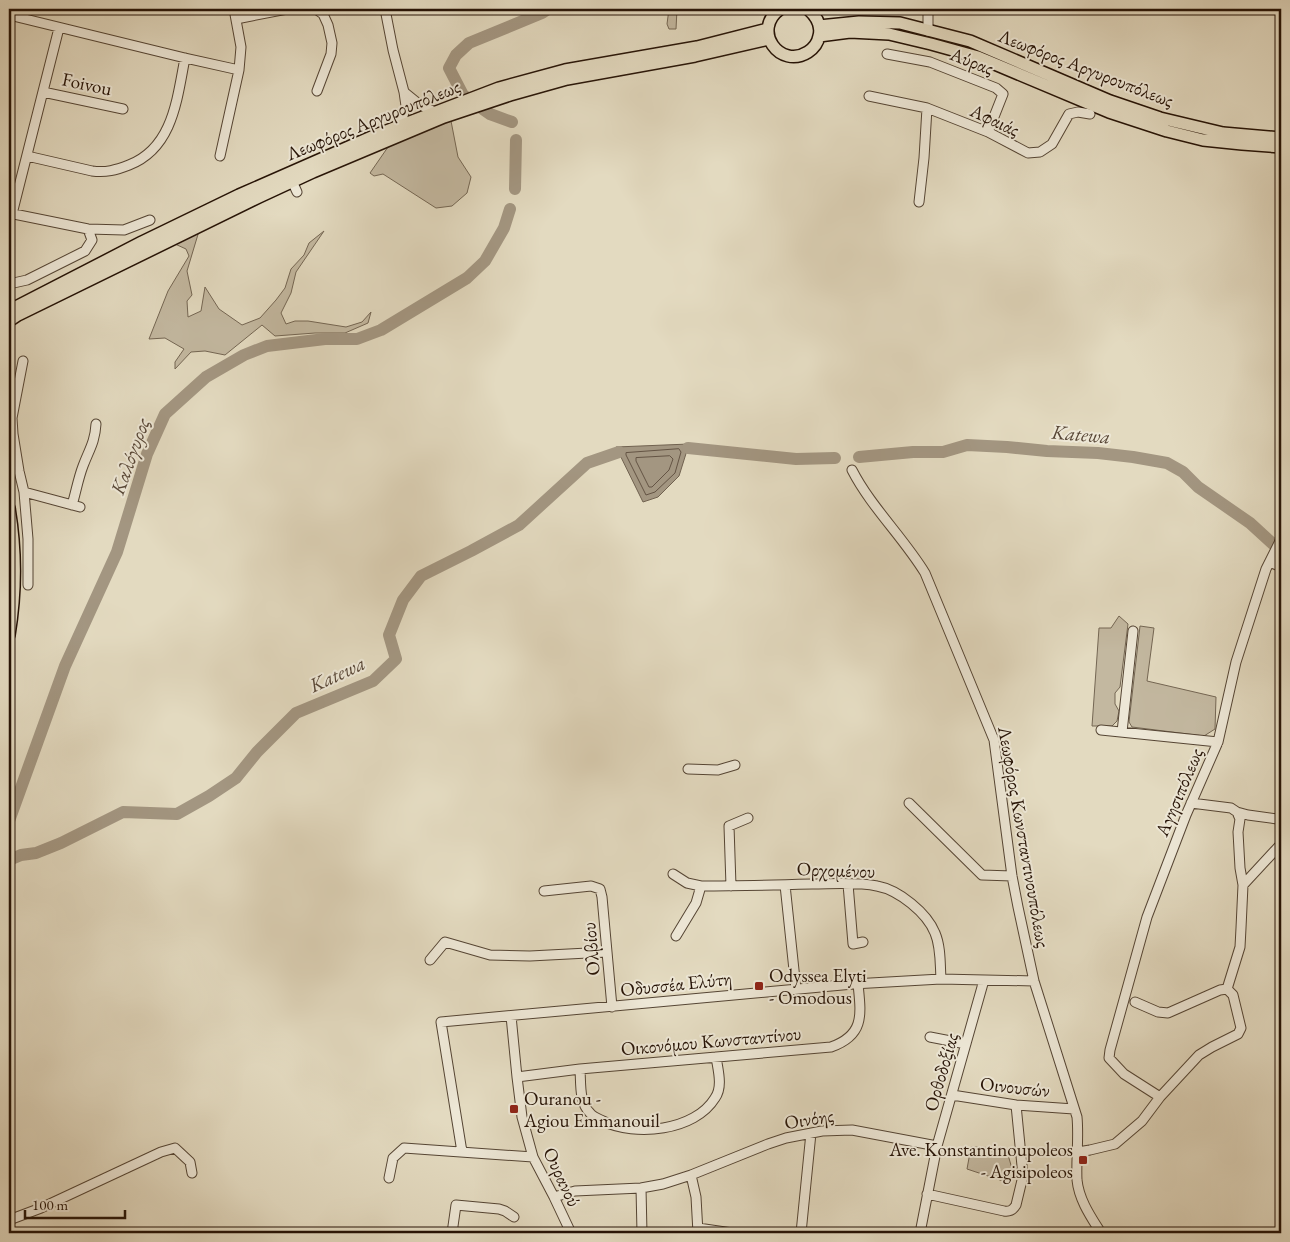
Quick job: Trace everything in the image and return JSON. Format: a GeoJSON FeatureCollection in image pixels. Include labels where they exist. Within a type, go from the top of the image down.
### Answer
{"type":"FeatureCollection","features":[{"type":"Feature","properties":{"kind":"main road"},"geometry":{"type":"LineString","coordinates":[[780,9],[769,22],[769,34],[773,46],[787,56],[804,54],[816,44],[819,31],[817,19],[808,9]]}},
{"type":"Feature","properties":{"kind":"main road","name":"Λεωφόρος Αργυρουπόλεως"},"geometry":{"type":"LineString","coordinates":[[819,31],[859,22],[900,24],[970,41],[1110,101],[1160,118],[1224,133],[1281,138]]}},
{"type":"Feature","properties":{"kind":"main road","name":"Λεωφόρος Αργυρουπόλεως"},"geometry":{"type":"LineString","coordinates":[[819,31],[890,34],[931,44],[978,57],[1109,112],[1167,131],[1203,140],[1281,147]]}},
{"type":"Feature","properties":{"kind":"main road","name":"Λεωφόρος Αργυρουπόλεως"},"geometry":{"type":"LineString","coordinates":[[12,313],[292,181],[499,88],[565,70],[769,34]]}},
{"type":"Feature","properties":{"kind":"main road","name":"Λεωφόρος Αργυρουπόλεως"},"geometry":{"type":"LineString","coordinates":[[12,313],[142,242],[239,195],[395,128],[567,79],[695,56],[769,34]]}},
{"type":"Feature","properties":{"kind":"main road"},"geometry":{"type":"LineString","coordinates":[[9,508],[13,545],[14,585],[9,635]]}},
{"type":"Feature","properties":{"kind":"street"},"geometry":{"type":"LineString","coordinates":[[220,156],[239,70],[241,47],[234,9]]}},
{"type":"Feature","properties":{"kind":"street"},"geometry":{"type":"LineString","coordinates":[[236,19],[287,9]]}},
{"type":"Feature","properties":{"kind":"street"},"geometry":{"type":"LineString","coordinates":[[316,9],[323,14],[332,43],[332,54],[318,91]]}},
{"type":"Feature","properties":{"kind":"street"},"geometry":{"type":"LineString","coordinates":[[385,9],[406,106],[403,116],[395,128]]}},
{"type":"Feature","properties":{"kind":"street"},"geometry":{"type":"LineString","coordinates":[[928,9],[928,31]]}},
{"type":"Feature","properties":{"kind":"street"},"geometry":{"type":"LineString","coordinates":[[9,15],[239,70]]}},
{"type":"Feature","properties":{"kind":"street"},"geometry":{"type":"LineString","coordinates":[[59,28],[10,214],[88,229],[124,230],[150,220]]}},
{"type":"Feature","properties":{"kind":"street","name":"Αύρας"},"geometry":{"type":"LineString","coordinates":[[887,54],[930,62],[996,88],[1003,94],[988,132]]}},
{"type":"Feature","properties":{"kind":"street"},"geometry":{"type":"LineString","coordinates":[[26,156],[102,173],[137,162],[151,152],[164,134],[173,116],[185,58]]}},
{"type":"Feature","properties":{"kind":"street","name":"Foivou"},"geometry":{"type":"LineString","coordinates":[[43,92],[123,109]]}},
{"type":"Feature","properties":{"kind":"street"},"geometry":{"type":"LineString","coordinates":[[404,92],[420,105],[440,114]]}},
{"type":"Feature","properties":{"kind":"street","name":"Αφαιάς"},"geometry":{"type":"LineString","coordinates":[[869,96],[927,108],[988,132],[1028,153],[1040,152],[1052,144],[1069,114],[1078,112],[1090,114]]}},
{"type":"Feature","properties":{"kind":"street"},"geometry":{"type":"LineString","coordinates":[[919,202],[927,108]]}},
{"type":"Feature","properties":{"kind":"street"},"geometry":{"type":"LineString","coordinates":[[292,181],[297,192]]}},
{"type":"Feature","properties":{"kind":"street"},"geometry":{"type":"LineString","coordinates":[[9,284],[27,280],[85,251],[92,240],[88,229]]}},
{"type":"Feature","properties":{"kind":"street"},"geometry":{"type":"LineString","coordinates":[[23,361],[12,418],[13,434],[24,492],[28,539],[28,586]]}},
{"type":"Feature","properties":{"kind":"street"},"geometry":{"type":"LineString","coordinates":[[24,492],[76,506],[83,466],[93,445],[96,424]]}},
{"type":"Feature","properties":{"kind":"street","name":"Λεωφόρος Κωνσταντινουπόλεως"},"geometry":{"type":"LineString","coordinates":[[852,470],[866,493],[925,573],[991,729],[997,752],[1012,876],[1034,981],[1077,1118],[1077,1181],[1087,1211],[1100,1233]]}},
{"type":"Feature","properties":{"kind":"street","name":"Αγησιπόλεως"},"geometry":{"type":"LineString","coordinates":[[1160,1097],[1124,1074],[1109,1058],[1110,1050],[1147,917],[1191,803],[1218,742],[1236,662],[1269,564],[1281,539]]}},
{"type":"Feature","properties":{"kind":"street"},"geometry":{"type":"LineString","coordinates":[[1269,564],[1272,563],[1281,567]]}},
{"type":"Feature","properties":{"kind":"street"},"geometry":{"type":"LineString","coordinates":[[1122,732],[1133,631]]}},
{"type":"Feature","properties":{"kind":"street"},"geometry":{"type":"LineString","coordinates":[[1101,730],[1218,742]]}},
{"type":"Feature","properties":{"kind":"street"},"geometry":{"type":"LineString","coordinates":[[688,769],[718,770],[736,765]]}},
{"type":"Feature","properties":{"kind":"street"},"geometry":{"type":"LineString","coordinates":[[909,803],[982,875],[1012,876]]}},
{"type":"Feature","properties":{"kind":"street"},"geometry":{"type":"LineString","coordinates":[[1191,803],[1231,808],[1248,815],[1281,821]]}},
{"type":"Feature","properties":{"kind":"street"},"geometry":{"type":"LineString","coordinates":[[1227,989],[1240,947],[1243,885],[1238,832],[1240,819],[1237,812]]}},
{"type":"Feature","properties":{"kind":"street"},"geometry":{"type":"LineString","coordinates":[[731,886],[729,826],[748,818]]}},
{"type":"Feature","properties":{"kind":"street"},"geometry":{"type":"LineString","coordinates":[[1243,885],[1281,844]]}},
{"type":"Feature","properties":{"kind":"street","name":"Ορχομένου"},"geometry":{"type":"LineString","coordinates":[[673,874],[687,883],[701,886],[848,884],[878,886],[905,899],[927,919],[935,932],[939,945],[941,979]]}},
{"type":"Feature","properties":{"kind":"street"},"geometry":{"type":"LineString","coordinates":[[848,884],[853,944],[863,942]]}},
{"type":"Feature","properties":{"kind":"street"},"geometry":{"type":"LineString","coordinates":[[785,885],[796,989]]}},
{"type":"Feature","properties":{"kind":"street","name":"Ολβίου"},"geometry":{"type":"LineString","coordinates":[[544,891],[591,886],[600,889],[612,1007]]}},
{"type":"Feature","properties":{"kind":"street"},"geometry":{"type":"LineString","coordinates":[[676,936],[696,903],[701,886]]}},
{"type":"Feature","properties":{"kind":"street"},"geometry":{"type":"LineString","coordinates":[[675,919],[683,924]]}},
{"type":"Feature","properties":{"kind":"street"},"geometry":{"type":"LineString","coordinates":[[430,960],[445,942],[490,955],[530,956],[607,952]]}},
{"type":"Feature","properties":{"kind":"street","name":"Οδυσσέα Ελύτη"},"geometry":{"type":"LineString","coordinates":[[462,1152],[441,1022],[858,984],[941,979],[1034,981]]}},
{"type":"Feature","properties":{"kind":"street","name":"Ορθοδοξίας"},"geometry":{"type":"LineString","coordinates":[[920,1233],[937,1146],[984,980]]}},
{"type":"Feature","properties":{"kind":"street","name":"Οικονόμου Κωνσταντίνου"},"geometry":{"type":"LineString","coordinates":[[516,1077],[831,1047],[845,1041],[856,1029],[860,1012],[858,984]]}},
{"type":"Feature","properties":{"kind":"street"},"geometry":{"type":"LineString","coordinates":[[1135,1002],[1158,1012],[1168,1013],[1220,990],[1227,989]]}},
{"type":"Feature","properties":{"kind":"street"},"geometry":{"type":"LineString","coordinates":[[1078,1152],[1115,1144],[1142,1121],[1160,1097],[1199,1056],[1238,1034],[1241,1028],[1233,995],[1227,989]]}},
{"type":"Feature","properties":{"kind":"street","name":"Ουρανού"},"geometry":{"type":"LineString","coordinates":[[511,1016],[516,1077],[522,1117],[533,1157],[571,1233]]}},
{"type":"Feature","properties":{"kind":"street"},"geometry":{"type":"LineString","coordinates":[[930,1037],[966,1044]]}},
{"type":"Feature","properties":{"kind":"street"},"geometry":{"type":"LineString","coordinates":[[580,1070],[582,1100],[590,1114],[612,1125],[639,1129],[667,1128],[687,1121],[705,1111],[716,1097],[720,1085],[716,1057]]}},
{"type":"Feature","properties":{"kind":"street","name":"Οινουσών"},"geometry":{"type":"LineString","coordinates":[[952,1095],[1016,1105],[1074,1109]]}},
{"type":"Feature","properties":{"kind":"street"},"geometry":{"type":"LineString","coordinates":[[927,1194],[1009,1212],[1014,1209],[1023,1176],[1016,1105]]}},
{"type":"Feature","properties":{"kind":"street","name":"Οινόης"},"geometry":{"type":"LineString","coordinates":[[554,1197],[575,1191],[641,1188],[663,1184],[768,1144],[811,1133],[852,1130],[937,1146]]}},
{"type":"Feature","properties":{"kind":"street"},"geometry":{"type":"LineString","coordinates":[[801,1233],[811,1133]]}},
{"type":"Feature","properties":{"kind":"street"},"geometry":{"type":"LineString","coordinates":[[9,1220],[41,1208],[161,1152],[175,1148],[190,1162],[192,1173]]}},
{"type":"Feature","properties":{"kind":"street"},"geometry":{"type":"LineString","coordinates":[[389,1178],[393,1158],[404,1148],[533,1157]]}},
{"type":"Feature","properties":{"kind":"street"},"geometry":{"type":"LineString","coordinates":[[690,1174],[696,1198],[698,1231],[732,1233]]}},
{"type":"Feature","properties":{"kind":"street"},"geometry":{"type":"LineString","coordinates":[[641,1188],[642,1233]]}},
{"type":"Feature","properties":{"kind":"street"},"geometry":{"type":"LineString","coordinates":[[452,1233],[456,1205],[499,1209],[514,1217]]}},
{"type":"Feature","properties":{"kind":"shaded area"},"geometry":{"type":"Polygon","coordinates":[[[669,9],[677,9],[676,29],[669,29],[667,24],[669,9]]]}},
{"type":"Feature","properties":{"kind":"shaded area"},"geometry":{"type":"Polygon","coordinates":[[[451,121],[458,157],[471,177],[467,193],[452,206],[436,208],[383,174],[374,176],[370,173],[388,145],[451,121]]]}},
{"type":"Feature","properties":{"kind":"shaded area"},"geometry":{"type":"Polygon","coordinates":[[[199,231],[187,271],[192,295],[187,301],[188,317],[201,311],[205,287],[219,309],[242,325],[260,318],[285,288],[291,269],[304,255],[309,243],[324,231],[296,272],[291,293],[281,313],[286,324],[295,321],[308,321],[346,327],[362,322],[371,312],[368,323],[345,333],[275,336],[262,325],[225,355],[205,351],[191,352],[175,369],[175,362],[184,349],[165,338],[149,339],[168,291],[189,256],[186,249],[175,244],[199,231]]]}},
{"type":"Feature","properties":{"kind":"shaded area"},"geometry":{"type":"Polygon","coordinates":[[[1119,616],[1128,624],[1120,687],[1115,693],[1115,704],[1119,711],[1117,721],[1112,726],[1092,726],[1099,628],[1111,628],[1119,616]]]}},
{"type":"Feature","properties":{"kind":"shaded area"},"geometry":{"type":"Polygon","coordinates":[[[1140,626],[1154,628],[1147,681],[1216,697],[1215,729],[1204,736],[1132,727],[1129,722],[1140,626]]]}},
{"type":"Feature","properties":{"kind":"shaded area"},"geometry":{"type":"Polygon","coordinates":[[[971,1147],[1006,1148],[1013,1172],[1009,1183],[967,1169],[971,1147]]]}},
{"type":"Feature","properties":{"kind":"water"},"geometry":{"type":"Polygon","coordinates":[[[689,444],[679,476],[658,497],[643,502],[616,447],[689,444]]]}},
{"type":"Feature","properties":{"kind":"waterway","name":"Καλόγυρος"},"geometry":{"type":"LineString","coordinates":[[512,122],[490,114],[463,95],[449,68],[456,55],[469,43],[548,9]]}},
{"type":"Feature","properties":{"kind":"waterway","name":"Καλόγυρος"},"geometry":{"type":"LineString","coordinates":[[515,189],[516,140]]}},
{"type":"Feature","properties":{"kind":"waterway","name":"Καλόγυρος"},"geometry":{"type":"LineString","coordinates":[[9,821],[65,666],[117,552],[147,454],[165,414],[206,377],[244,355],[267,346],[325,339],[357,339],[381,330],[467,278],[485,261],[504,228],[510,209]]}},
{"type":"Feature","properties":{"kind":"waterway","name":"Katewa"},"geometry":{"type":"LineString","coordinates":[[859,457],[913,452],[943,452],[967,445],[1098,453],[1167,463],[1183,472],[1198,487],[1250,523],[1273,544]]}},
{"type":"Feature","properties":{"kind":"waterway","name":"Katewa"},"geometry":{"type":"LineString","coordinates":[[688,448],[796,459],[835,458]]}},
{"type":"Feature","properties":{"kind":"waterway","name":"Katewa"},"geometry":{"type":"LineString","coordinates":[[9,860],[21,855],[36,853],[61,843],[123,812],[177,814],[236,778],[257,752],[296,713],[373,681],[396,659],[389,635],[403,600],[421,576],[519,525],[587,463],[619,452]]}},
{"type":"Feature","properties":{"kind":"place","name":"Odyssea Elyti - Omodous"},"geometry":{"type":"Point","coordinates":[759,986]}},
{"type":"Feature","properties":{"kind":"place","name":"Ouranou - Agiou Emmanouil"},"geometry":{"type":"Point","coordinates":[514,1109]}},
{"type":"Feature","properties":{"kind":"place","name":"Ave. Konstantinoupoleos - Agisipoleos"},"geometry":{"type":"Point","coordinates":[1083,1160]}}]}
